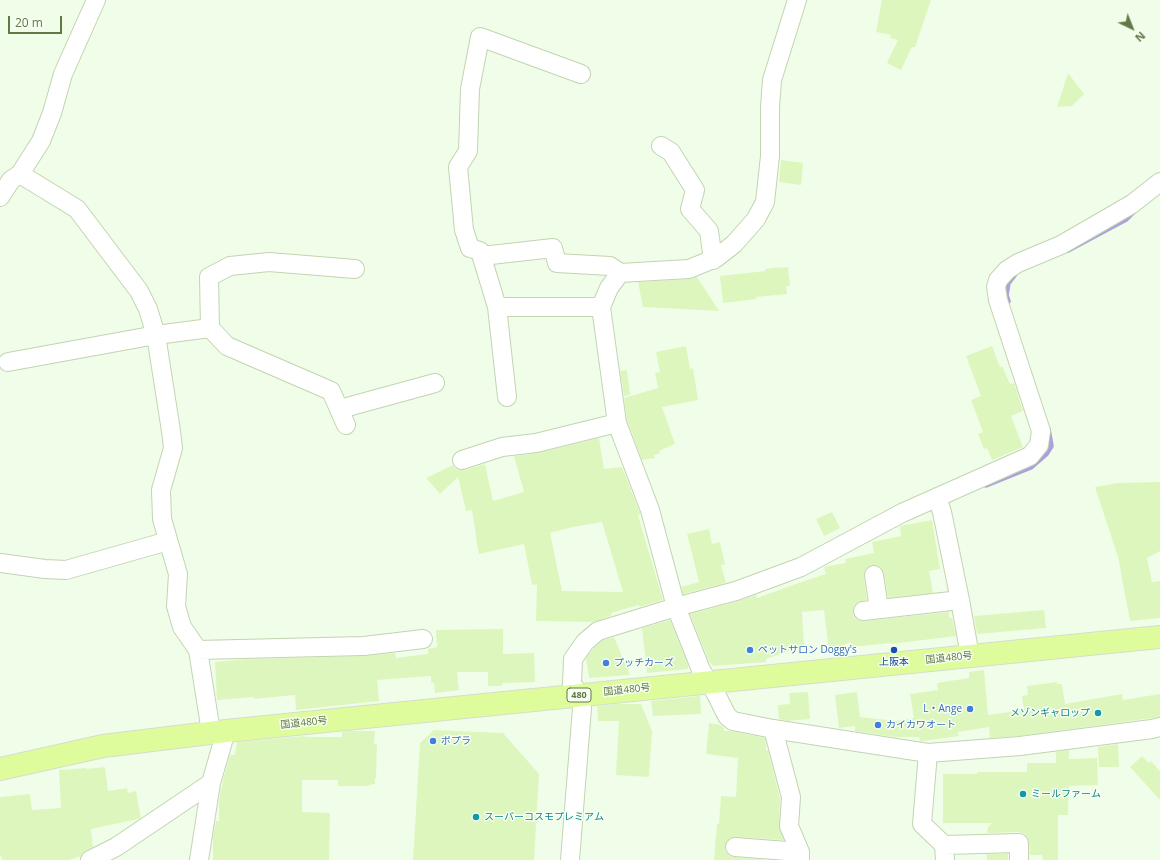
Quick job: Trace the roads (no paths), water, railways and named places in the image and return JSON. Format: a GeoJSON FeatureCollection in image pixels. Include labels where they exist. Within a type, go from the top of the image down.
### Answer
{"type":"FeatureCollection","features":[{"type":"Feature","properties":{"kind":"highway","name":"国道480号"},"geometry":{"type":"LineString","coordinates":[[0,770],[103,746],[218,732],[1160,637]]}},
{"type":"Feature","properties":{"kind":"street"},"geometry":{"type":"LineString","coordinates":[[0,197],[10,175],[41,141],[52,113],[63,74],[96,0]]}},
{"type":"Feature","properties":{"kind":"street"},"geometry":{"type":"LineString","coordinates":[[482,256],[552,248],[557,263],[610,266],[620,273],[689,269],[713,260],[734,244],[756,219],[765,202],[770,156],[770,107],[772,80],[797,0]]}},
{"type":"Feature","properties":{"kind":"street"},"geometry":{"type":"LineString","coordinates":[[507,397],[497,307],[480,251],[470,248],[464,230],[458,167],[468,151],[470,89],[480,37],[581,74]]}},
{"type":"Feature","properties":{"kind":"street"},"geometry":{"type":"LineString","coordinates":[[662,146],[671,152],[695,190],[690,209],[708,231],[713,260]]}},
{"type":"Feature","properties":{"kind":"street"},"geometry":{"type":"LineString","coordinates":[[10,175],[77,209],[139,291],[148,310],[156,335],[173,448],[161,490],[162,519],[178,574],[176,606],[182,626],[198,650],[218,732],[199,860]]}},
{"type":"Feature","properties":{"kind":"street"},"geometry":{"type":"LineString","coordinates":[[570,860],[582,708],[580,695],[572,684],[573,659],[585,642],[598,631],[676,607],[736,591],[801,567],[902,513],[1030,456],[1038,445],[1041,431],[998,300],[996,287],[998,280],[1007,270],[1061,245],[1132,204],[1160,182]]}},
{"type":"Feature","properties":{"kind":"street"},"geometry":{"type":"LineString","coordinates":[[355,270],[269,262],[230,266],[209,277],[210,328],[227,346],[331,391],[343,417],[435,383]]}},
{"type":"Feature","properties":{"kind":"street"},"geometry":{"type":"LineString","coordinates":[[620,273],[609,288],[601,307],[617,423],[650,510],[676,607],[701,670],[715,692],[727,716],[733,721],[773,729],[928,752],[1020,746],[1157,733]]}},
{"type":"Feature","properties":{"kind":"street"},"geometry":{"type":"LineString","coordinates":[[497,307],[601,307]]}},
{"type":"Feature","properties":{"kind":"street"},"geometry":{"type":"LineString","coordinates":[[8,362],[156,335],[210,328]]}},
{"type":"Feature","properties":{"kind":"street"},"geometry":{"type":"LineString","coordinates":[[462,460],[502,447],[536,443],[617,423]]}},
{"type":"Feature","properties":{"kind":"street"},"geometry":{"type":"LineString","coordinates":[[937,497],[942,512],[970,656]]}},
{"type":"Feature","properties":{"kind":"street"},"geometry":{"type":"LineString","coordinates":[[0,563],[44,569],[66,570],[168,541]]}},
{"type":"Feature","properties":{"kind":"street"},"geometry":{"type":"LineString","coordinates":[[874,575],[871,610],[960,600]]}},
{"type":"Feature","properties":{"kind":"street"},"geometry":{"type":"LineString","coordinates":[[198,650],[364,646],[424,639]]}},
{"type":"Feature","properties":{"kind":"street"},"geometry":{"type":"LineString","coordinates":[[735,848],[800,856],[789,826],[791,797],[773,729]]}},
{"type":"Feature","properties":{"kind":"street"},"geometry":{"type":"LineString","coordinates":[[928,752],[922,824],[945,852],[1019,843],[1018,860]]}},
{"type":"Feature","properties":{"kind":"street"},"geometry":{"type":"LineString","coordinates":[[93,859],[116,847],[211,784]]}},
{"type":"Feature","properties":{"kind":"waterway"},"geometry":{"type":"LineString","coordinates":[[1068,250],[1126,219],[1133,212]]}},
{"type":"Feature","properties":{"kind":"waterway"},"geometry":{"type":"LineString","coordinates":[[1008,301],[1006,295],[1008,283],[1015,274]]}},
{"type":"Feature","properties":{"kind":"waterway"},"geometry":{"type":"LineString","coordinates":[[986,485],[1031,467],[1046,454],[1051,446],[1048,429]]}},
{"type":"Feature","properties":{"kind":"place","name":"ペットサロン Doggy's"},"geometry":{"type":"Point","coordinates":[750,650]}},
{"type":"Feature","properties":{"kind":"place","name":"上阪本"},"geometry":{"type":"Point","coordinates":[894,650]}},
{"type":"Feature","properties":{"kind":"place","name":"プッチカーズ"},"geometry":{"type":"Point","coordinates":[606,663]}},
{"type":"Feature","properties":{"kind":"place","name":"L・Ange"},"geometry":{"type":"Point","coordinates":[970,709]}},
{"type":"Feature","properties":{"kind":"place","name":"メゾンギャロップ"},"geometry":{"type":"Point","coordinates":[1098,713]}},
{"type":"Feature","properties":{"kind":"place","name":"カイカワオート"},"geometry":{"type":"Point","coordinates":[878,725]}},
{"type":"Feature","properties":{"kind":"place","name":"ポプラ"},"geometry":{"type":"Point","coordinates":[433,741]}},
{"type":"Feature","properties":{"kind":"place","name":"ミールファーム"},"geometry":{"type":"Point","coordinates":[1023,794]}},
{"type":"Feature","properties":{"kind":"place","name":"スーパーコスモプレミアム"},"geometry":{"type":"Point","coordinates":[476,817]}}]}
